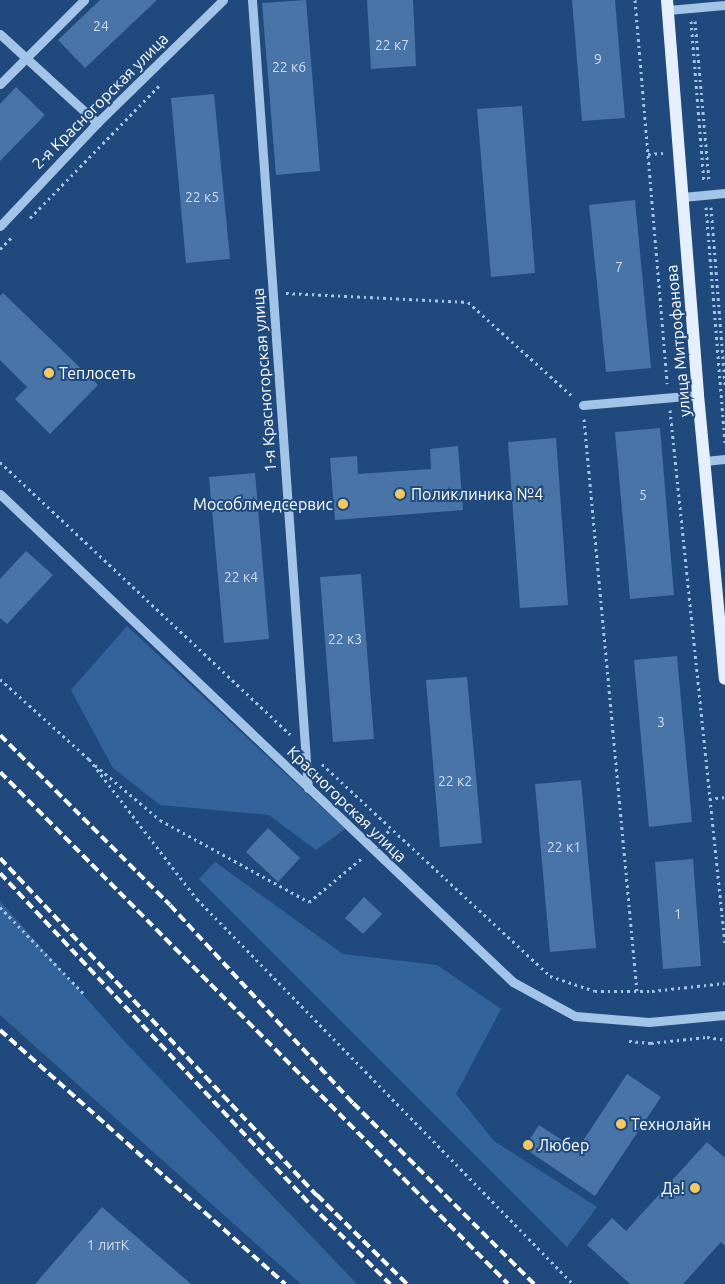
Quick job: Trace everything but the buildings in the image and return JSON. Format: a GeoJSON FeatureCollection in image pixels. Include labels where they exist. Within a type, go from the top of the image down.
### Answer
{"type":"FeatureCollection","features":[{"type":"Feature","properties":{"kind":"main road","name":"улица Митрофанова"},"geometry":{"type":"LineString","coordinates":[[668,5],[698,395],[725,679]]}},
{"type":"Feature","properties":{"kind":"street"},"geometry":{"type":"LineString","coordinates":[[0,84],[84,0]]}},
{"type":"Feature","properties":{"kind":"street","name":"2-я Красногорская улица"},"geometry":{"type":"LineString","coordinates":[[0,226],[97,123],[223,0]]}},
{"type":"Feature","properties":{"kind":"street","name":"1-я Красногорская улица"},"geometry":{"type":"LineString","coordinates":[[252,0],[308,788]]}},
{"type":"Feature","properties":{"kind":"street"},"geometry":{"type":"LineString","coordinates":[[668,5],[690,8],[725,5]]}},
{"type":"Feature","properties":{"kind":"street"},"geometry":{"type":"LineString","coordinates":[[0,34],[97,123]]}},
{"type":"Feature","properties":{"kind":"street"},"geometry":{"type":"LineString","coordinates":[[682,197],[725,194]]}},
{"type":"Feature","properties":{"kind":"street"},"geometry":{"type":"LineString","coordinates":[[583,405],[698,395]]}},
{"type":"Feature","properties":{"kind":"street"},"geometry":{"type":"LineString","coordinates":[[705,461],[725,459]]}},
{"type":"Feature","properties":{"kind":"street","name":"Красногорская улица"},"geometry":{"type":"LineString","coordinates":[[0,494],[513,982],[575,1016],[649,1022],[725,1015]]}},
{"type":"Feature","properties":{"kind":"path"},"geometry":{"type":"LineString","coordinates":[[635,0],[669,398],[725,944]]}},
{"type":"Feature","properties":{"kind":"path"},"geometry":{"type":"LineString","coordinates":[[690,8],[725,448]]}},
{"type":"Feature","properties":{"kind":"path"},"geometry":{"type":"LineString","coordinates":[[28,221],[166,78]]}},
{"type":"Feature","properties":{"kind":"path"},"geometry":{"type":"LineString","coordinates":[[0,249],[14,235]]}},
{"type":"Feature","properties":{"kind":"path"},"geometry":{"type":"LineString","coordinates":[[273,293],[468,302],[583,405],[638,990]]}},
{"type":"Feature","properties":{"kind":"path"},"geometry":{"type":"LineString","coordinates":[[0,462],[550,976],[595,991],[638,990],[725,983]]}},
{"type":"Feature","properties":{"kind":"path"},"geometry":{"type":"LineString","coordinates":[[0,679],[160,820],[309,902],[358,862]]}},
{"type":"Feature","properties":{"kind":"path"},"geometry":{"type":"LineString","coordinates":[[89,759],[197,900],[573,1284]]}},
{"type":"Feature","properties":{"kind":"path"},"geometry":{"type":"LineString","coordinates":[[709,799],[725,797]]}},
{"type":"Feature","properties":{"kind":"path"},"geometry":{"type":"LineString","coordinates":[[0,907],[85,995]]}},
{"type":"Feature","properties":{"kind":"path"},"geometry":{"type":"LineString","coordinates":[[629,1041],[651,1043],[706,1037],[725,1040]]}},
{"type":"Feature","properties":{"kind":"shaded area"},"geometry":{"type":"Polygon","coordinates":[[[127,626],[345,829],[316,850],[269,815],[160,805],[113,768],[71,690],[127,626]]]}},
{"type":"Feature","properties":{"kind":"shaded area"},"geometry":{"type":"Polygon","coordinates":[[[215,862],[343,954],[437,965],[501,1009],[456,1094],[494,1141],[597,1207],[567,1247],[199,879],[215,862]]]}},
{"type":"Feature","properties":{"kind":"shaded area"},"geometry":{"type":"Polygon","coordinates":[[[0,901],[125,1042],[357,1284],[301,1284],[0,1015],[0,901]]]}},
{"type":"Feature","properties":{"kind":"railway"},"geometry":{"type":"LineString","coordinates":[[0,735],[170,905],[353,1103],[534,1284]]}},
{"type":"Feature","properties":{"kind":"railway"},"geometry":{"type":"LineString","coordinates":[[0,772],[508,1284]]}},
{"type":"Feature","properties":{"kind":"railway"},"geometry":{"type":"LineString","coordinates":[[0,858],[317,1195],[407,1284]]}},
{"type":"Feature","properties":{"kind":"railway"},"geometry":{"type":"LineString","coordinates":[[0,873],[311,1205],[390,1284]]}},
{"type":"Feature","properties":{"kind":"railway"},"geometry":{"type":"LineString","coordinates":[[0,1030],[285,1284]]}},
{"type":"Feature","properties":{"kind":"place","name":"Теплосеть"},"geometry":{"type":"Point","coordinates":[49,373]}},
{"type":"Feature","properties":{"kind":"place","name":"Поликлиника №4"},"geometry":{"type":"Point","coordinates":[400,494]}},
{"type":"Feature","properties":{"kind":"place","name":"Мособлмедсервис"},"geometry":{"type":"Point","coordinates":[343,504]}},
{"type":"Feature","properties":{"kind":"place","name":"Технолайн"},"geometry":{"type":"Point","coordinates":[621,1124]}},
{"type":"Feature","properties":{"kind":"place","name":"Любер"},"geometry":{"type":"Point","coordinates":[528,1145]}},
{"type":"Feature","properties":{"kind":"place","name":"Да!"},"geometry":{"type":"Point","coordinates":[695,1188]}}]}
